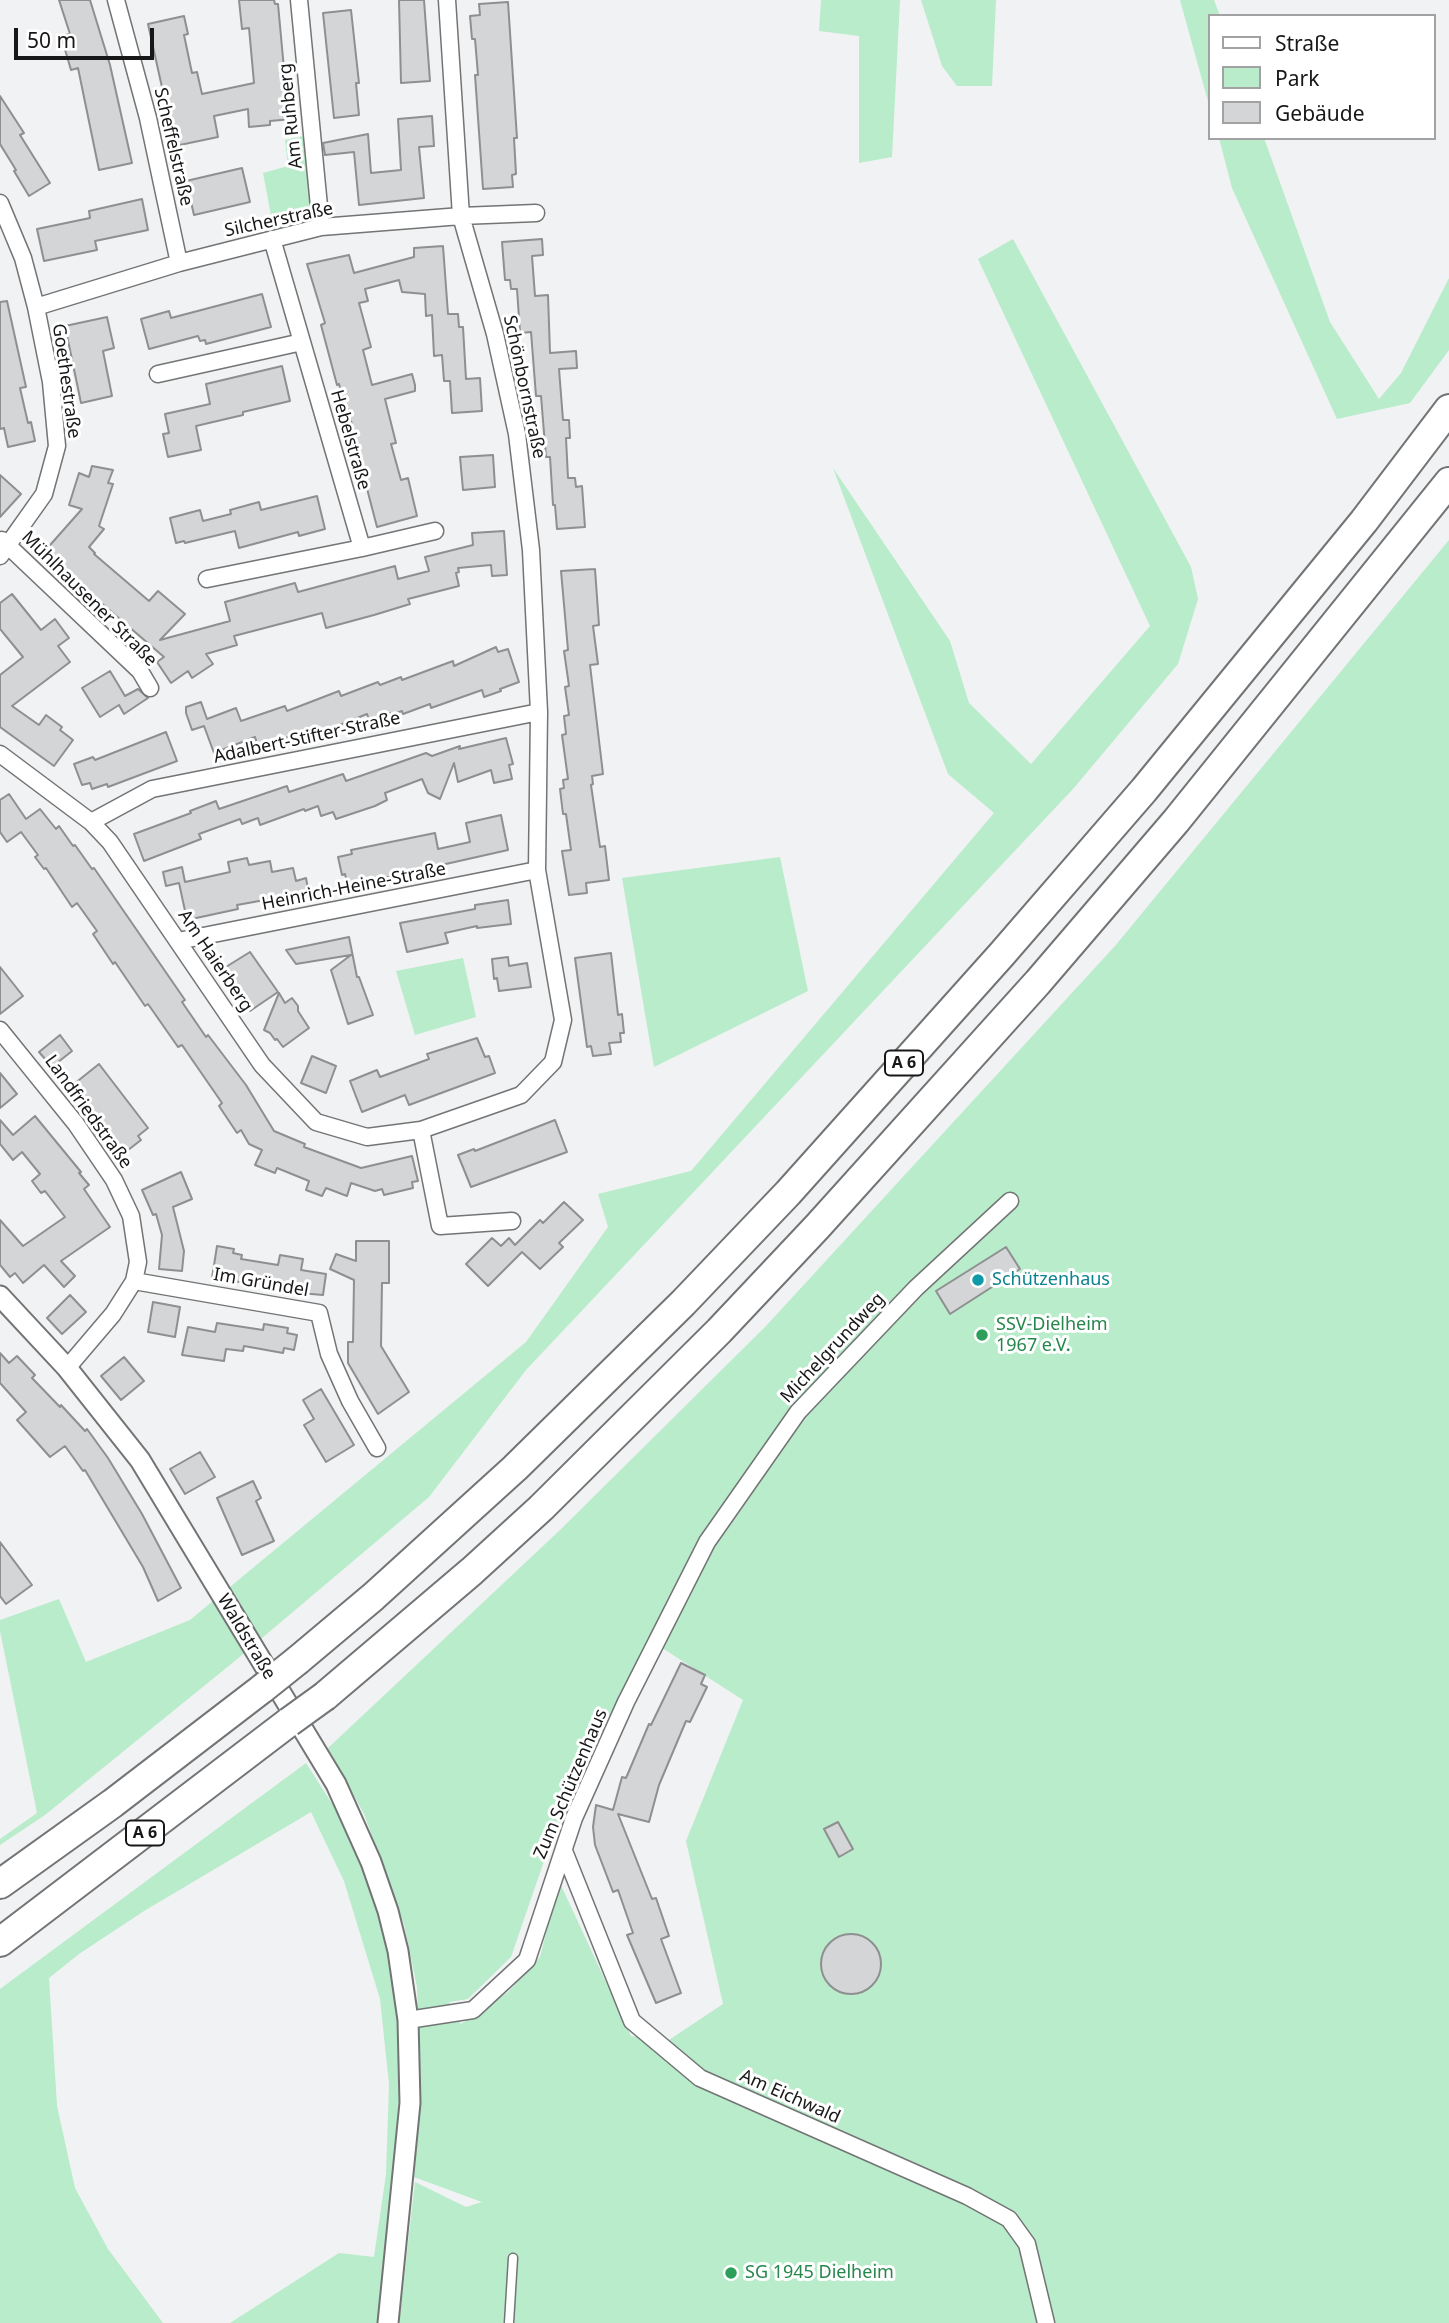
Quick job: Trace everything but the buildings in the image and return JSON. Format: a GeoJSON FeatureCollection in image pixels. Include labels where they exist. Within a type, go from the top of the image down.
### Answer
{"type":"FeatureCollection","features":[{"type":"Feature","properties":{"kind":"highway","name":"A 6"},"geometry":{"type":"LineString","coordinates":[[0,1884],[113,1803],[298,1660],[443,1535],[534,1450],[683,1303],[788,1193],[1002,954],[1144,790],[1364,520],[1449,409]]}},
{"type":"Feature","properties":{"kind":"highway","name":"A 6"},"geometry":{"type":"LineString","coordinates":[[0,1942],[325,1696],[541,1508],[719,1332],[1038,982],[1176,821],[1449,482]]}},
{"type":"Feature","properties":{"kind":"street","name":"Scheffelstraße"},"geometry":{"type":"LineString","coordinates":[[116,0],[148,118],[179,263]]}},
{"type":"Feature","properties":{"kind":"street","name":"Am Ruhberg"},"geometry":{"type":"LineString","coordinates":[[299,0],[321,227]]}},
{"type":"Feature","properties":{"kind":"street","name":"Schönbornstraße"},"geometry":{"type":"LineString","coordinates":[[447,0],[460,216],[495,334],[517,434],[531,550],[538,712],[537,870]]}},
{"type":"Feature","properties":{"kind":"street","name":"Goethestraße"},"geometry":{"type":"LineString","coordinates":[[0,203],[23,257],[36,307],[51,382],[57,446],[44,494],[3,547]]}},
{"type":"Feature","properties":{"kind":"street","name":"Silcherstraße"},"geometry":{"type":"LineString","coordinates":[[36,307],[179,263],[321,227],[460,216],[536,214]]}},
{"type":"Feature","properties":{"kind":"street","name":"Hebelstraße"},"geometry":{"type":"LineString","coordinates":[[272,239],[362,548]]}},
{"type":"Feature","properties":{"kind":"street"},"geometry":{"type":"LineString","coordinates":[[158,374],[302,342]]}},
{"type":"Feature","properties":{"kind":"street"},"geometry":{"type":"LineString","coordinates":[[207,579],[435,531]]}},
{"type":"Feature","properties":{"kind":"street","name":"Mühlhausener Straße"},"geometry":{"type":"LineString","coordinates":[[3,547],[140,671],[150,688]]}},
{"type":"Feature","properties":{"kind":"street","name":"Adalbert-Stifter-Straße"},"geometry":{"type":"LineString","coordinates":[[91,822],[152,789],[538,712]]}},
{"type":"Feature","properties":{"kind":"street","name":"Am Haierberg"},"geometry":{"type":"LineString","coordinates":[[0,754],[91,822],[110,842],[262,1065],[316,1122],[367,1137],[421,1130],[521,1095],[552,1062],[563,1020],[537,870]]}},
{"type":"Feature","properties":{"kind":"street","name":"Heinrich-Heine-Straße"},"geometry":{"type":"LineString","coordinates":[[178,941],[537,870]]}},
{"type":"Feature","properties":{"kind":"street","name":"Landfriedstraße"},"geometry":{"type":"LineString","coordinates":[[0,1030],[76,1124],[114,1180],[131,1216],[138,1262],[134,1281],[113,1314],[67,1368]]}},
{"type":"Feature","properties":{"kind":"street"},"geometry":{"type":"LineString","coordinates":[[421,1130],[440,1226],[512,1221]]}},
{"type":"Feature","properties":{"kind":"street","name":"Michelgrundweg"},"geometry":{"type":"LineString","coordinates":[[707,1542],[798,1412],[916,1288],[1010,1201]]}},
{"type":"Feature","properties":{"kind":"street","name":"Im Gründel"},"geometry":{"type":"LineString","coordinates":[[134,1281],[319,1313],[329,1354],[350,1401],[377,1448]]}},
{"type":"Feature","properties":{"kind":"street","name":"Waldstraße"},"geometry":{"type":"LineString","coordinates":[[0,1296],[67,1368],[140,1460],[337,1784],[371,1862],[398,1951],[408,2020],[410,2103],[388,2323]]}},
{"type":"Feature","properties":{"kind":"street","name":"Zum Schützenhaus"},"geometry":{"type":"LineString","coordinates":[[408,2020],[473,2010],[527,1960],[574,1818],[626,1702],[707,1542]]}},
{"type":"Feature","properties":{"kind":"street","name":"Am Eichwald"},"geometry":{"type":"LineString","coordinates":[[564,1852],[632,2021],[700,2078],[967,2196],[1009,2219],[1027,2244],[1046,2323]]}},
{"type":"Feature","properties":{"kind":"lane"},"geometry":{"type":"LineString","coordinates":[[509,2323],[513,2258]]}},
{"type":"Feature","properties":{"kind":"green space"},"geometry":{"type":"Polygon","coordinates":[[[821,0],[900,0],[892,157],[859,163],[859,36],[819,31],[821,0]]]}},
{"type":"Feature","properties":{"kind":"green space"},"geometry":{"type":"Polygon","coordinates":[[[921,0],[996,0],[992,86],[957,86],[942,66],[921,0]]]}},
{"type":"Feature","properties":{"kind":"green space"},"geometry":{"type":"Polygon","coordinates":[[[1180,0],[1214,0],[1219,14],[1208,14],[1208,101],[1180,0]]]}},
{"type":"Feature","properties":{"kind":"green space"},"geometry":{"type":"Polygon","coordinates":[[[304,136],[312,210],[303,225],[274,231],[263,173],[288,166],[285,140],[304,136]]]}},
{"type":"Feature","properties":{"kind":"green space"},"geometry":{"type":"Polygon","coordinates":[[[1220,140],[1265,140],[1330,322],[1379,399],[1401,373],[1449,278],[1449,350],[1410,403],[1337,419],[1232,188],[1220,140]]]}},
{"type":"Feature","properties":{"kind":"green space"},"geometry":{"type":"Polygon","coordinates":[[[1013,239],[1191,567],[1198,599],[1178,664],[1073,789],[526,1370],[429,1497],[236,1660],[45,1815],[0,1845],[0,1839],[37,1813],[0,1620],[59,1599],[86,1662],[190,1620],[526,1342],[608,1227],[598,1194],[691,1171],[994,813],[948,774],[833,468],[950,641],[969,703],[1031,764],[1150,626],[978,259],[1013,239]]]}},
{"type":"Feature","properties":{"kind":"green space"},"geometry":{"type":"Polygon","coordinates":[[[1449,540],[1449,2323],[399,2323],[415,2182],[466,2207],[482,2202],[411,2176],[421,2094],[417,1987],[404,1924],[364,1814],[328,1748],[559,1531],[766,1326],[1115,946],[1449,540]],[[656,1644],[598,1733],[544,1861],[511,1957],[468,1999],[449,2002],[461,2024],[508,1992],[540,1957],[559,1881],[631,2036],[666,2042],[723,2004],[686,1841],[743,1700],[656,1644]]]}},
{"type":"Feature","properties":{"kind":"green space"},"geometry":{"type":"Polygon","coordinates":[[[780,857],[808,991],[654,1067],[622,878],[780,857]]]}},
{"type":"Feature","properties":{"kind":"green space"},"geometry":{"type":"Polygon","coordinates":[[[463,958],[476,1017],[415,1035],[396,971],[463,958]]]}},
{"type":"Feature","properties":{"kind":"green space"},"geometry":{"type":"Polygon","coordinates":[[[306,1763],[345,1824],[373,1889],[389,1946],[398,2008],[402,2069],[378,2323],[230,2323],[339,2253],[374,2257],[386,2174],[389,2084],[380,1999],[344,1881],[311,1812],[144,1911],[79,1954],[49,1978],[57,2106],[75,2188],[108,2249],[163,2323],[0,2323],[0,1989],[306,1763]]]}},
{"type":"Feature","properties":{"kind":"place","name":"Schützenhaus"},"geometry":{"type":"Point","coordinates":[978,1280]}},
{"type":"Feature","properties":{"kind":"place","name":"SSV-Dielheim 1967 e.V."},"geometry":{"type":"Point","coordinates":[982,1335]}},
{"type":"Feature","properties":{"kind":"place","name":"SG 1945 Dielheim"},"geometry":{"type":"Point","coordinates":[731,2273]}}]}
